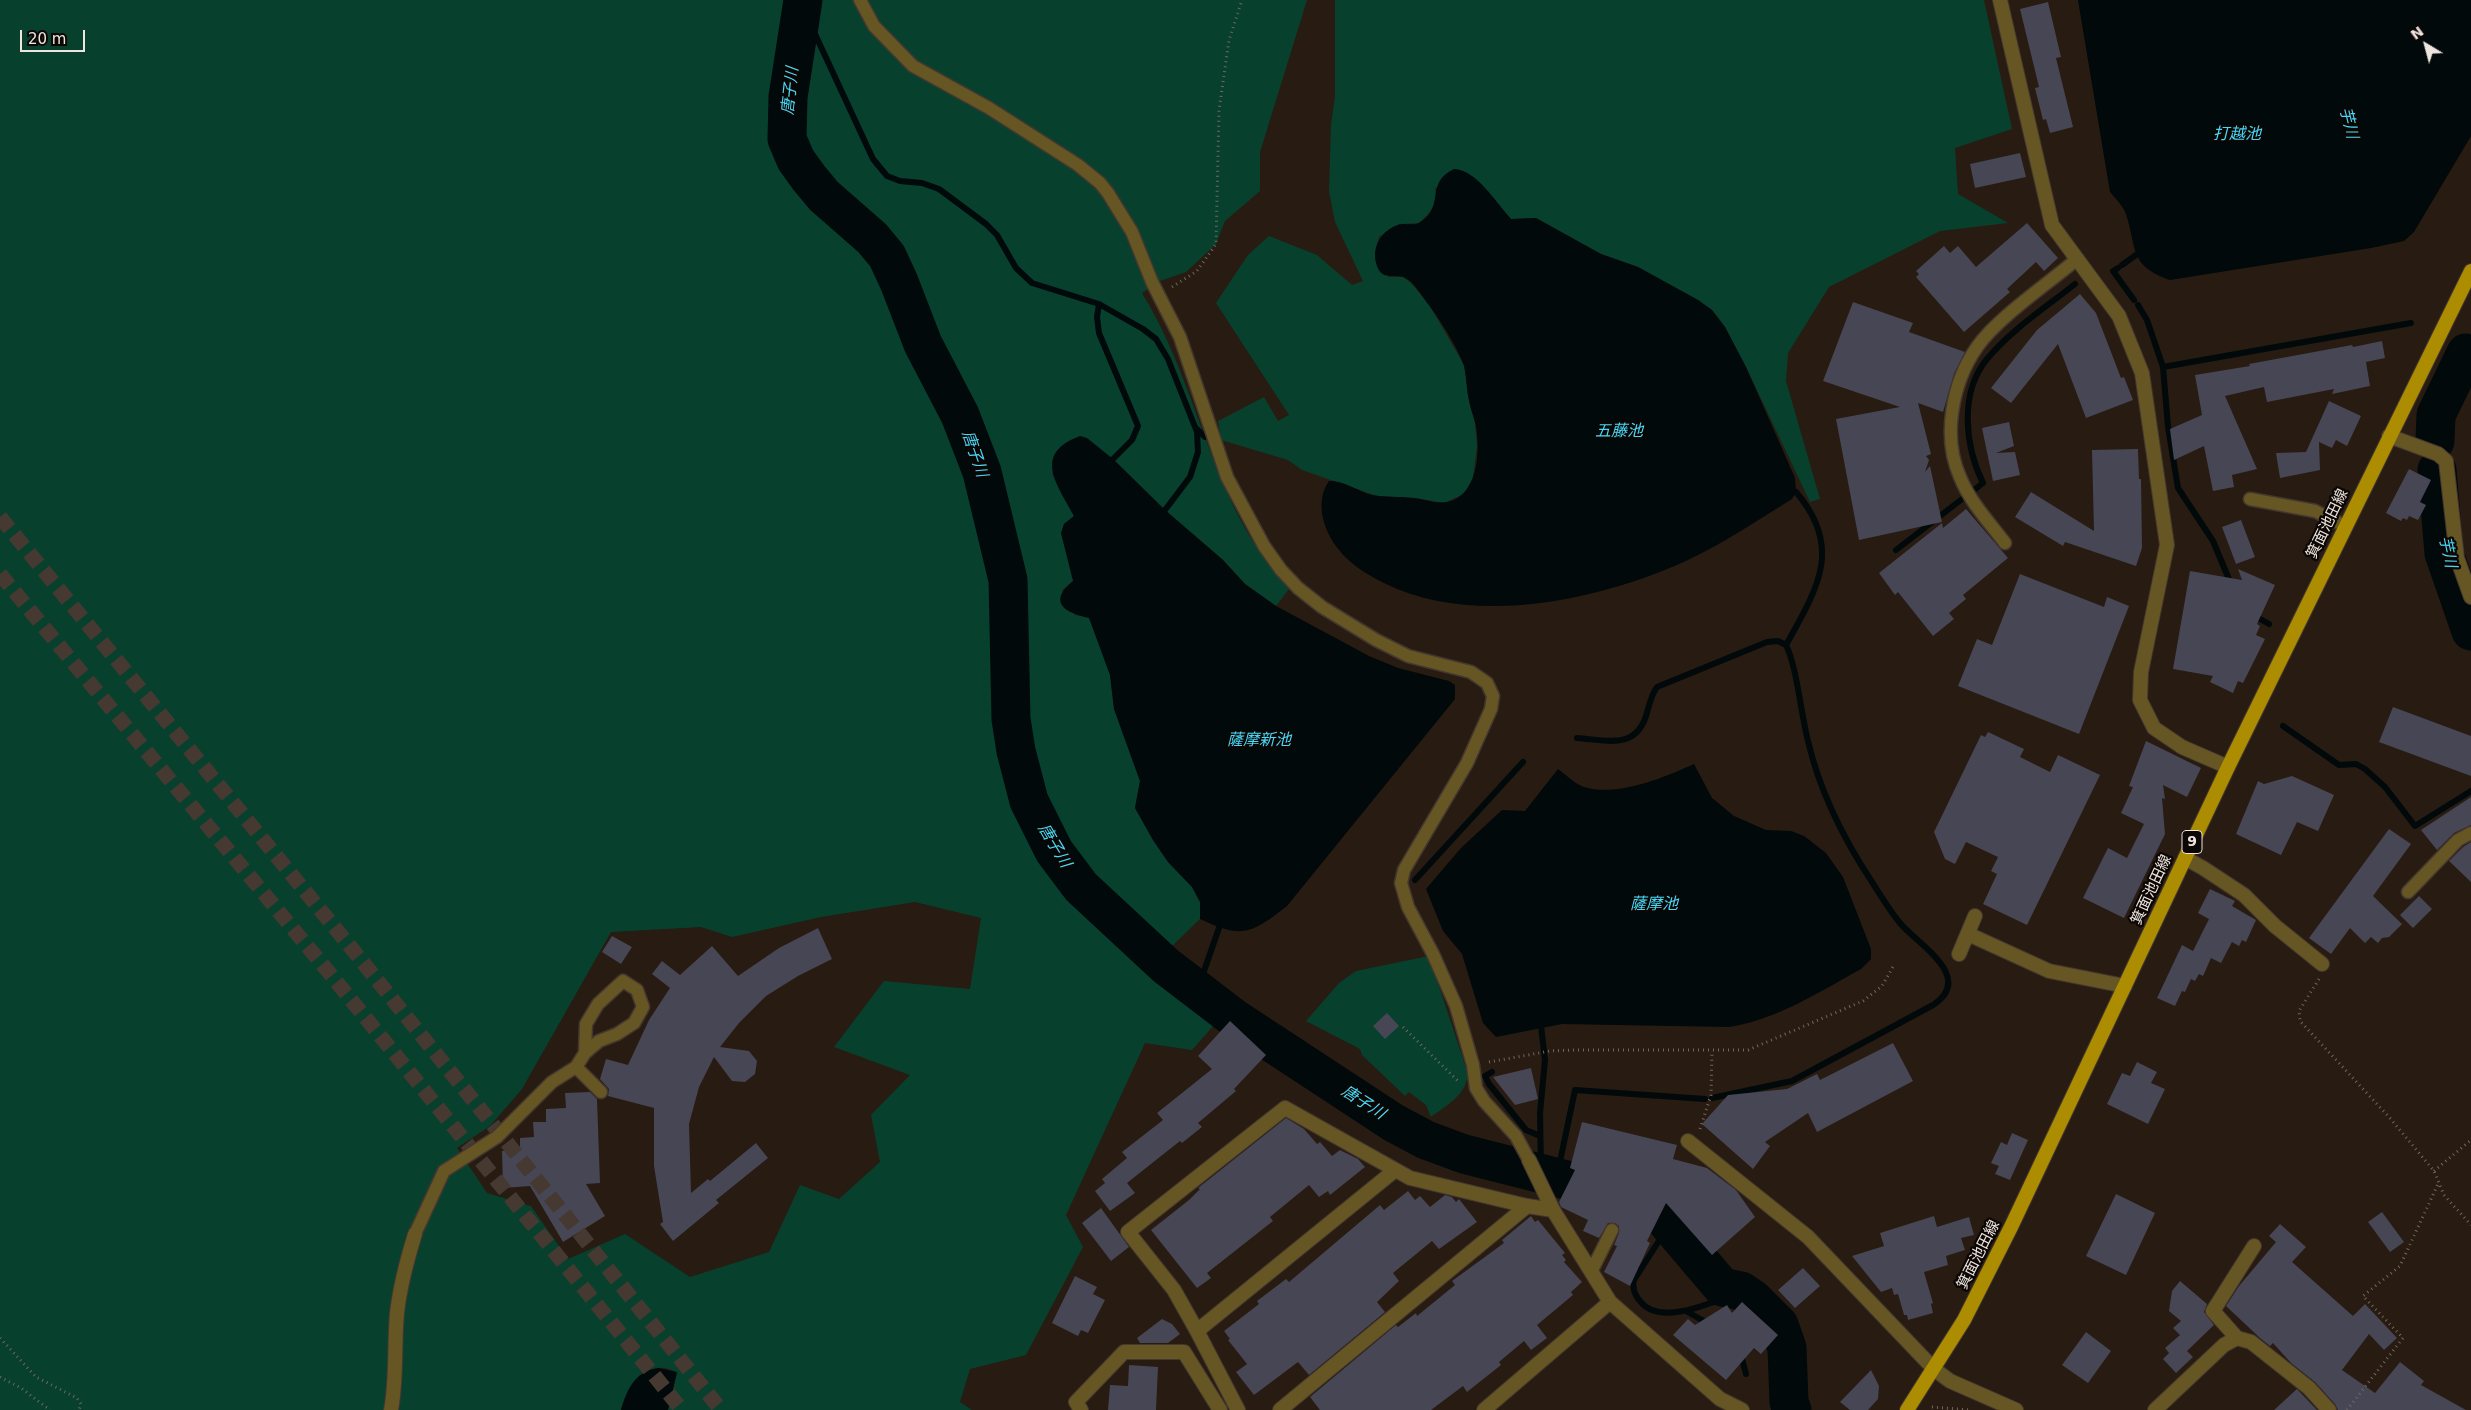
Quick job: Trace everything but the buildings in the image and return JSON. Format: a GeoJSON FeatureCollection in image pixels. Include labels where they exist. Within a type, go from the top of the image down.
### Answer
{"type":"FeatureCollection","features":[{"type":"Feature","properties":{"kind":"main road","name":"箕面池田線"},"geometry":{"type":"LineString","coordinates":[[1907,1410],[1964,1320],[2011,1227],[2228,767],[2471,271]]}},
{"type":"Feature","properties":{"kind":"street"},"geometry":{"type":"LineString","coordinates":[[2000,0],[2052,225],[2119,316],[2142,373],[2167,545],[2141,672],[2140,700],[2154,728],[2182,747],[2228,767]]}},
{"type":"Feature","properties":{"kind":"street"},"geometry":{"type":"LineString","coordinates":[[2389,436],[2438,454],[2446,461],[2457,558],[2471,597]]}},
{"type":"Feature","properties":{"kind":"street"},"geometry":{"type":"LineString","coordinates":[[2185,858],[2244,896],[2274,926],[2322,964]]}},
{"type":"Feature","properties":{"kind":"street"},"geometry":{"type":"LineString","coordinates":[[1959,954],[1975,916]]}},
{"type":"Feature","properties":{"kind":"street"},"geometry":{"type":"LineString","coordinates":[[1968,934],[2048,972],[2124,986]]}},
{"type":"Feature","properties":{"kind":"street"},"geometry":{"type":"LineString","coordinates":[[1238,1410],[1198,1331],[1174,1290],[1128,1232],[1286,1108],[1394,1171],[1410,1178],[1526,1206],[1553,1210]]}},
{"type":"Feature","properties":{"kind":"street"},"geometry":{"type":"LineString","coordinates":[[1691,1143],[1808,1238],[1934,1369],[1950,1381],[2016,1410]]}},
{"type":"Feature","properties":{"kind":"street"},"geometry":{"type":"LineString","coordinates":[[1529,1160],[1553,1210],[1610,1302],[1720,1399],[1742,1410]]}},
{"type":"Feature","properties":{"kind":"street"},"geometry":{"type":"LineString","coordinates":[[1198,1331],[1394,1171]]}},
{"type":"Feature","properties":{"kind":"street"},"geometry":{"type":"LineString","coordinates":[[1280,1410],[1526,1206]]}},
{"type":"Feature","properties":{"kind":"street"},"geometry":{"type":"LineString","coordinates":[[391,1410],[395,1387],[397,1314],[403,1274],[415,1234]]}},
{"type":"Feature","properties":{"kind":"street"},"geometry":{"type":"LineString","coordinates":[[2254,1246],[2213,1311],[2237,1338],[2251,1342],[2309,1388],[2329,1410]]}},
{"type":"Feature","properties":{"kind":"street"},"geometry":{"type":"LineString","coordinates":[[1484,1410],[1610,1302]]}},
{"type":"Feature","properties":{"kind":"street"},"geometry":{"type":"LineString","coordinates":[[2155,1410],[2224,1345],[2237,1338]]}},
{"type":"Feature","properties":{"kind":"street"},"geometry":{"type":"LineString","coordinates":[[1081,1410],[1076,1402],[1124,1352],[1184,1352],[1220,1410]]}},
{"type":"Feature","properties":{"kind":"lane"},"geometry":{"type":"LineString","coordinates":[[860,0],[874,26],[913,66],[989,108],[1078,165],[1100,183],[1132,232],[1159,295],[1176,328],[1191,367],[1227,477],[1260,539],[1281,570],[1298,588],[1322,607],[1358,630],[1408,656],[1471,672],[1487,683],[1493,696],[1491,709],[1467,763],[1409,862],[1401,883],[1408,907],[1434,954],[1456,1006],[1473,1065],[1474,1081],[1480,1094],[1516,1136],[1529,1160]]}},
{"type":"Feature","properties":{"kind":"lane"},"geometry":{"type":"LineString","coordinates":[[2005,543],[1971,498],[1959,476],[1952,450],[1950,418],[1964,376],[1977,347],[1997,326],[2077,259]]}},
{"type":"Feature","properties":{"kind":"lane"},"geometry":{"type":"LineString","coordinates":[[2250,498],[2315,511],[2345,526]]}},
{"type":"Feature","properties":{"kind":"lane"},"geometry":{"type":"LineString","coordinates":[[2408,892],[2458,840],[2471,832]]}},
{"type":"Feature","properties":{"kind":"lane"},"geometry":{"type":"LineString","coordinates":[[415,1234],[444,1171],[497,1137],[552,1082],[576,1067],[585,1053],[599,1041],[617,1034],[634,1023],[643,1006],[637,990],[623,981],[598,1004],[586,1024],[585,1053]]}},
{"type":"Feature","properties":{"kind":"lane"},"geometry":{"type":"LineString","coordinates":[[576,1067],[601,1092]]}},
{"type":"Feature","properties":{"kind":"lane"},"geometry":{"type":"LineString","coordinates":[[1591,1272],[1612,1230]]}},
{"type":"Feature","properties":{"kind":"path"},"geometry":{"type":"LineString","coordinates":[[1159,295],[1197,271],[1216,244],[1219,110],[1229,40],[1242,0]]}},
{"type":"Feature","properties":{"kind":"path"},"geometry":{"type":"LineString","coordinates":[[2322,964],[2321,976],[2299,1011],[2300,1021],[2358,1083],[2434,1171],[2444,1196],[2471,1224]]}},
{"type":"Feature","properties":{"kind":"path"},"geometry":{"type":"LineString","coordinates":[[1473,1065],[1550,1051],[1748,1050],[1864,1001],[1882,986],[1894,965]]}},
{"type":"Feature","properties":{"kind":"path"},"geometry":{"type":"LineString","coordinates":[[1404,1027],[1468,1091],[1480,1094]]}},
{"type":"Feature","properties":{"kind":"path"},"geometry":{"type":"LineString","coordinates":[[1691,1143],[1711,1096],[1712,1051]]}},
{"type":"Feature","properties":{"kind":"path"},"geometry":{"type":"LineString","coordinates":[[2434,1171],[2471,1140]]}},
{"type":"Feature","properties":{"kind":"path"},"geometry":{"type":"LineString","coordinates":[[2347,1410],[2403,1338],[2363,1296],[2400,1266],[2439,1183]]}},
{"type":"Feature","properties":{"kind":"path"},"geometry":{"type":"LineString","coordinates":[[0,1338],[36,1378],[77,1398],[81,1404],[79,1410]]}},
{"type":"Feature","properties":{"kind":"path"},"geometry":{"type":"LineString","coordinates":[[0,1377],[21,1388],[50,1410]]}},
{"type":"Feature","properties":{"kind":"path"},"geometry":{"type":"LineString","coordinates":[[1932,1407],[1975,1410]]}},
{"type":"Feature","properties":{"kind":"green space"},"geometry":{"type":"Polygon","coordinates":[[[0,0],[1307,0],[1260,152],[1260,191],[1225,221],[1216,244],[1186,272],[1160,281],[1142,293],[1171,348],[1227,493],[1257,548],[1289,589],[1276,606],[1245,584],[1223,560],[1165,510],[1113,459],[1052,473],[1074,516],[1064,524],[1061,533],[1074,581],[1062,590],[1075,615],[1089,617],[1110,675],[1114,709],[1140,781],[1135,808],[1168,862],[1192,887],[1200,902],[1200,919],[1170,948],[1223,998],[1214,1025],[1192,1050],[1145,1043],[1066,1215],[1083,1247],[1026,1355],[970,1369],[960,1402],[972,1410],[668,1410],[677,1373],[667,1368],[657,1368],[641,1376],[634,1383],[621,1410],[0,1410],[0,0]],[[915,902],[821,917],[732,937],[701,927],[611,932],[522,1089],[490,1126],[457,1148],[487,1193],[531,1206],[568,1259],[625,1234],[690,1277],[769,1252],[800,1185],[839,1199],[880,1162],[871,1115],[910,1075],[834,1047],[884,981],[970,989],[981,918],[915,902]]]}},
{"type":"Feature","properties":{"kind":"green space"},"geometry":{"type":"Polygon","coordinates":[[[1335,0],[1984,0],[2012,129],[1955,148],[1958,194],[2008,223],[1940,231],[1829,287],[1788,353],[1786,381],[1820,499],[1810,502],[1746,367],[1725,327],[1712,310],[1698,300],[1638,267],[1601,254],[1536,218],[1511,219],[1473,177],[1435,188],[1434,203],[1420,223],[1399,224],[1379,237],[1375,253],[1388,277],[1403,277],[1411,283],[1430,306],[1464,365],[1469,402],[1475,423],[1477,446],[1473,478],[1464,494],[1444,503],[1416,498],[1377,496],[1302,470],[1288,460],[1221,440],[1218,421],[1264,397],[1278,421],[1289,415],[1216,303],[1248,255],[1269,236],[1317,255],[1352,285],[1363,281],[1335,222],[1329,191],[1331,125],[1335,96],[1335,0]]]}},
{"type":"Feature","properties":{"kind":"green space"},"geometry":{"type":"Polygon","coordinates":[[[1429,956],[1468,1074],[1460,1094],[1431,1117],[1426,1105],[1409,1092],[1405,1096],[1362,1055],[1360,1049],[1306,1021],[1339,983],[1356,971],[1429,956]]]}},
{"type":"Feature","properties":{"kind":"water","name":"打越池"},"geometry":{"type":"Polygon","coordinates":[[[2078,0],[2471,0],[2471,136],[2414,232],[2404,241],[2170,280],[2147,269],[2141,262],[2134,246],[2126,214],[2110,192],[2078,0]]]}},
{"type":"Feature","properties":{"kind":"water","name":"五藤池"},"geometry":{"type":"Polygon","coordinates":[[[1454,169],[1470,175],[1478,181],[1511,219],[1536,218],[1601,254],[1638,267],[1698,300],[1712,310],[1725,327],[1746,367],[1795,478],[1796,492],[1792,499],[1715,546],[1654,574],[1616,587],[1577,597],[1537,603],[1497,606],[1457,604],[1419,597],[1378,580],[1349,560],[1334,543],[1325,526],[1322,498],[1329,481],[1345,484],[1368,494],[1447,502],[1458,498],[1466,491],[1472,481],[1477,457],[1477,433],[1468,396],[1466,374],[1458,351],[1438,318],[1414,285],[1403,277],[1384,275],[1378,269],[1375,257],[1377,245],[1383,235],[1392,227],[1401,224],[1417,223],[1428,216],[1432,209],[1440,181],[1454,169]]]}},
{"type":"Feature","properties":{"kind":"water","name":"薩摩新池"},"geometry":{"type":"Polygon","coordinates":[[[1080,436],[1087,438],[1113,459],[1165,510],[1223,560],[1245,584],[1276,606],[1369,656],[1398,668],[1449,681],[1455,685],[1455,699],[1287,906],[1255,928],[1246,931],[1236,931],[1200,919],[1200,902],[1192,887],[1168,862],[1135,808],[1140,781],[1114,709],[1110,675],[1089,618],[1067,610],[1060,601],[1065,588],[1073,581],[1061,533],[1064,524],[1074,516],[1056,481],[1053,461],[1056,452],[1065,443],[1080,436]]]}},
{"type":"Feature","properties":{"kind":"water","name":"薩摩池"},"geometry":{"type":"Polygon","coordinates":[[[1694,764],[1712,798],[1734,816],[1766,830],[1791,831],[1804,836],[1826,853],[1843,877],[1871,949],[1871,959],[1861,969],[1798,1004],[1764,1018],[1729,1027],[1562,1024],[1496,1037],[1483,1023],[1462,954],[1443,931],[1426,889],[1461,848],[1502,810],[1525,811],[1558,769],[1581,786],[1611,790],[1655,780],[1694,764]]]}},
{"type":"Feature","properties":{"kind":"water"},"geometry":{"type":"Polygon","coordinates":[[[659,1368],[677,1372],[668,1410],[621,1410],[633,1382],[644,1373],[659,1368]]]}},
{"type":"Feature","properties":{"kind":"waterway","name":"唐子川"},"geometry":{"type":"LineString","coordinates":[[803,0],[788,97],[787,139],[796,160],[824,196],[872,238],[887,256],[923,344],[960,415],[982,472],[1008,580],[1011,719],[1016,751],[1029,801],[1054,851],[1081,887],[1166,966],[1234,1018],[1394,1123],[1426,1140],[1464,1154],[1649,1201],[1722,1287],[1741,1291],[1753,1299],[1779,1325],[1787,1348],[1789,1402],[1792,1410]]}},
{"type":"Feature","properties":{"kind":"waterway"},"geometry":{"type":"LineString","coordinates":[[802,6],[873,159],[887,176],[900,181],[922,183],[939,189],[986,224],[997,235],[1016,268],[1032,283],[1099,304],[1143,329],[1156,339],[1168,359],[1197,432],[1198,452],[1190,477],[1165,510]]}},
{"type":"Feature","properties":{"kind":"waterway"},"geometry":{"type":"LineString","coordinates":[[2122,265],[2136,255]]}},
{"type":"Feature","properties":{"kind":"waterway"},"geometry":{"type":"LineString","coordinates":[[2118,268],[2113,271],[2134,300]]}},
{"type":"Feature","properties":{"kind":"waterway"},"geometry":{"type":"LineString","coordinates":[[1974,490],[1983,483],[1972,453],[1968,420],[1972,388],[1978,373],[1996,348],[2075,284]]}},
{"type":"Feature","properties":{"kind":"waterway"},"geometry":{"type":"LineString","coordinates":[[1099,304],[1097,317],[1099,333],[1138,426],[1132,440],[1113,459]]}},
{"type":"Feature","properties":{"kind":"waterway"},"geometry":{"type":"LineString","coordinates":[[2138,305],[2147,320],[2163,367],[2168,427],[2178,488],[2213,541],[2231,584]]}},
{"type":"Feature","properties":{"kind":"waterway"},"geometry":{"type":"LineString","coordinates":[[2163,367],[2411,323]]}},
{"type":"Feature","properties":{"kind":"waterway","name":"芋川"},"geometry":{"type":"LineString","coordinates":[[2435,441],[2436,415],[2466,353]]}},
{"type":"Feature","properties":{"kind":"waterway"},"geometry":{"type":"LineString","coordinates":[[1196,428],[1205,437]]}},
{"type":"Feature","properties":{"kind":"waterway","name":"芋川"},"geometry":{"type":"LineString","coordinates":[[2437,470],[2444,553],[2471,631]]}},
{"type":"Feature","properties":{"kind":"waterway"},"geometry":{"type":"LineString","coordinates":[[1786,645],[1807,605],[1821,568],[1822,550],[1819,532],[1811,512],[1796,492]]}},
{"type":"Feature","properties":{"kind":"waterway"},"geometry":{"type":"LineString","coordinates":[[1896,550],[1962,499]]}},
{"type":"Feature","properties":{"kind":"waterway"},"geometry":{"type":"LineString","coordinates":[[2253,615],[2269,624]]}},
{"type":"Feature","properties":{"kind":"waterway"},"geometry":{"type":"LineString","coordinates":[[1577,738],[1609,741],[1627,738],[1635,734],[1641,727],[1657,687],[1767,642],[1778,641],[1786,645],[1796,678],[1805,730],[1813,760],[1826,797],[1842,832],[1893,914],[1939,961],[1946,972],[1948,983],[1945,994],[1933,1005],[1792,1081],[1712,1098]]}},
{"type":"Feature","properties":{"kind":"waterway"},"geometry":{"type":"LineString","coordinates":[[2283,726],[2339,765],[2356,764],[2365,769],[2385,787],[2415,826],[2471,791]]}},
{"type":"Feature","properties":{"kind":"waterway"},"geometry":{"type":"LineString","coordinates":[[1415,880],[1523,762]]}},
{"type":"Feature","properties":{"kind":"waterway"},"geometry":{"type":"LineString","coordinates":[[1197,991],[1219,928]]}},
{"type":"Feature","properties":{"kind":"waterway"},"geometry":{"type":"LineString","coordinates":[[1541,1026],[1545,1060],[1540,1113],[1541,1172]]}},
{"type":"Feature","properties":{"kind":"waterway"},"geometry":{"type":"LineString","coordinates":[[1492,1072],[1485,1076],[1489,1084],[1526,1130],[1540,1136]]}},
{"type":"Feature","properties":{"kind":"waterway"},"geometry":{"type":"LineString","coordinates":[[1557,1176],[1575,1090],[1705,1099]]}},
{"type":"Feature","properties":{"kind":"waterway"},"geometry":{"type":"LineString","coordinates":[[1669,1225],[1634,1280],[1634,1291],[1640,1301],[1649,1309],[1661,1312],[1674,1312],[1703,1306],[1741,1291]]}},
{"type":"Feature","properties":{"kind":"waterway"},"geometry":{"type":"LineString","coordinates":[[1686,1311],[1709,1324]]}},
{"type":"Feature","properties":{"kind":"waterway"},"geometry":{"type":"LineString","coordinates":[[1741,1355],[1746,1374]]}},
{"type":"Feature","properties":{"kind":"tunnel"},"geometry":{"type":"LineString","coordinates":[[0,517],[353,950],[721,1410]]}},
{"type":"Feature","properties":{"kind":"tunnel"},"geometry":{"type":"LineString","coordinates":[[0,574],[327,970],[682,1410]]}}]}
